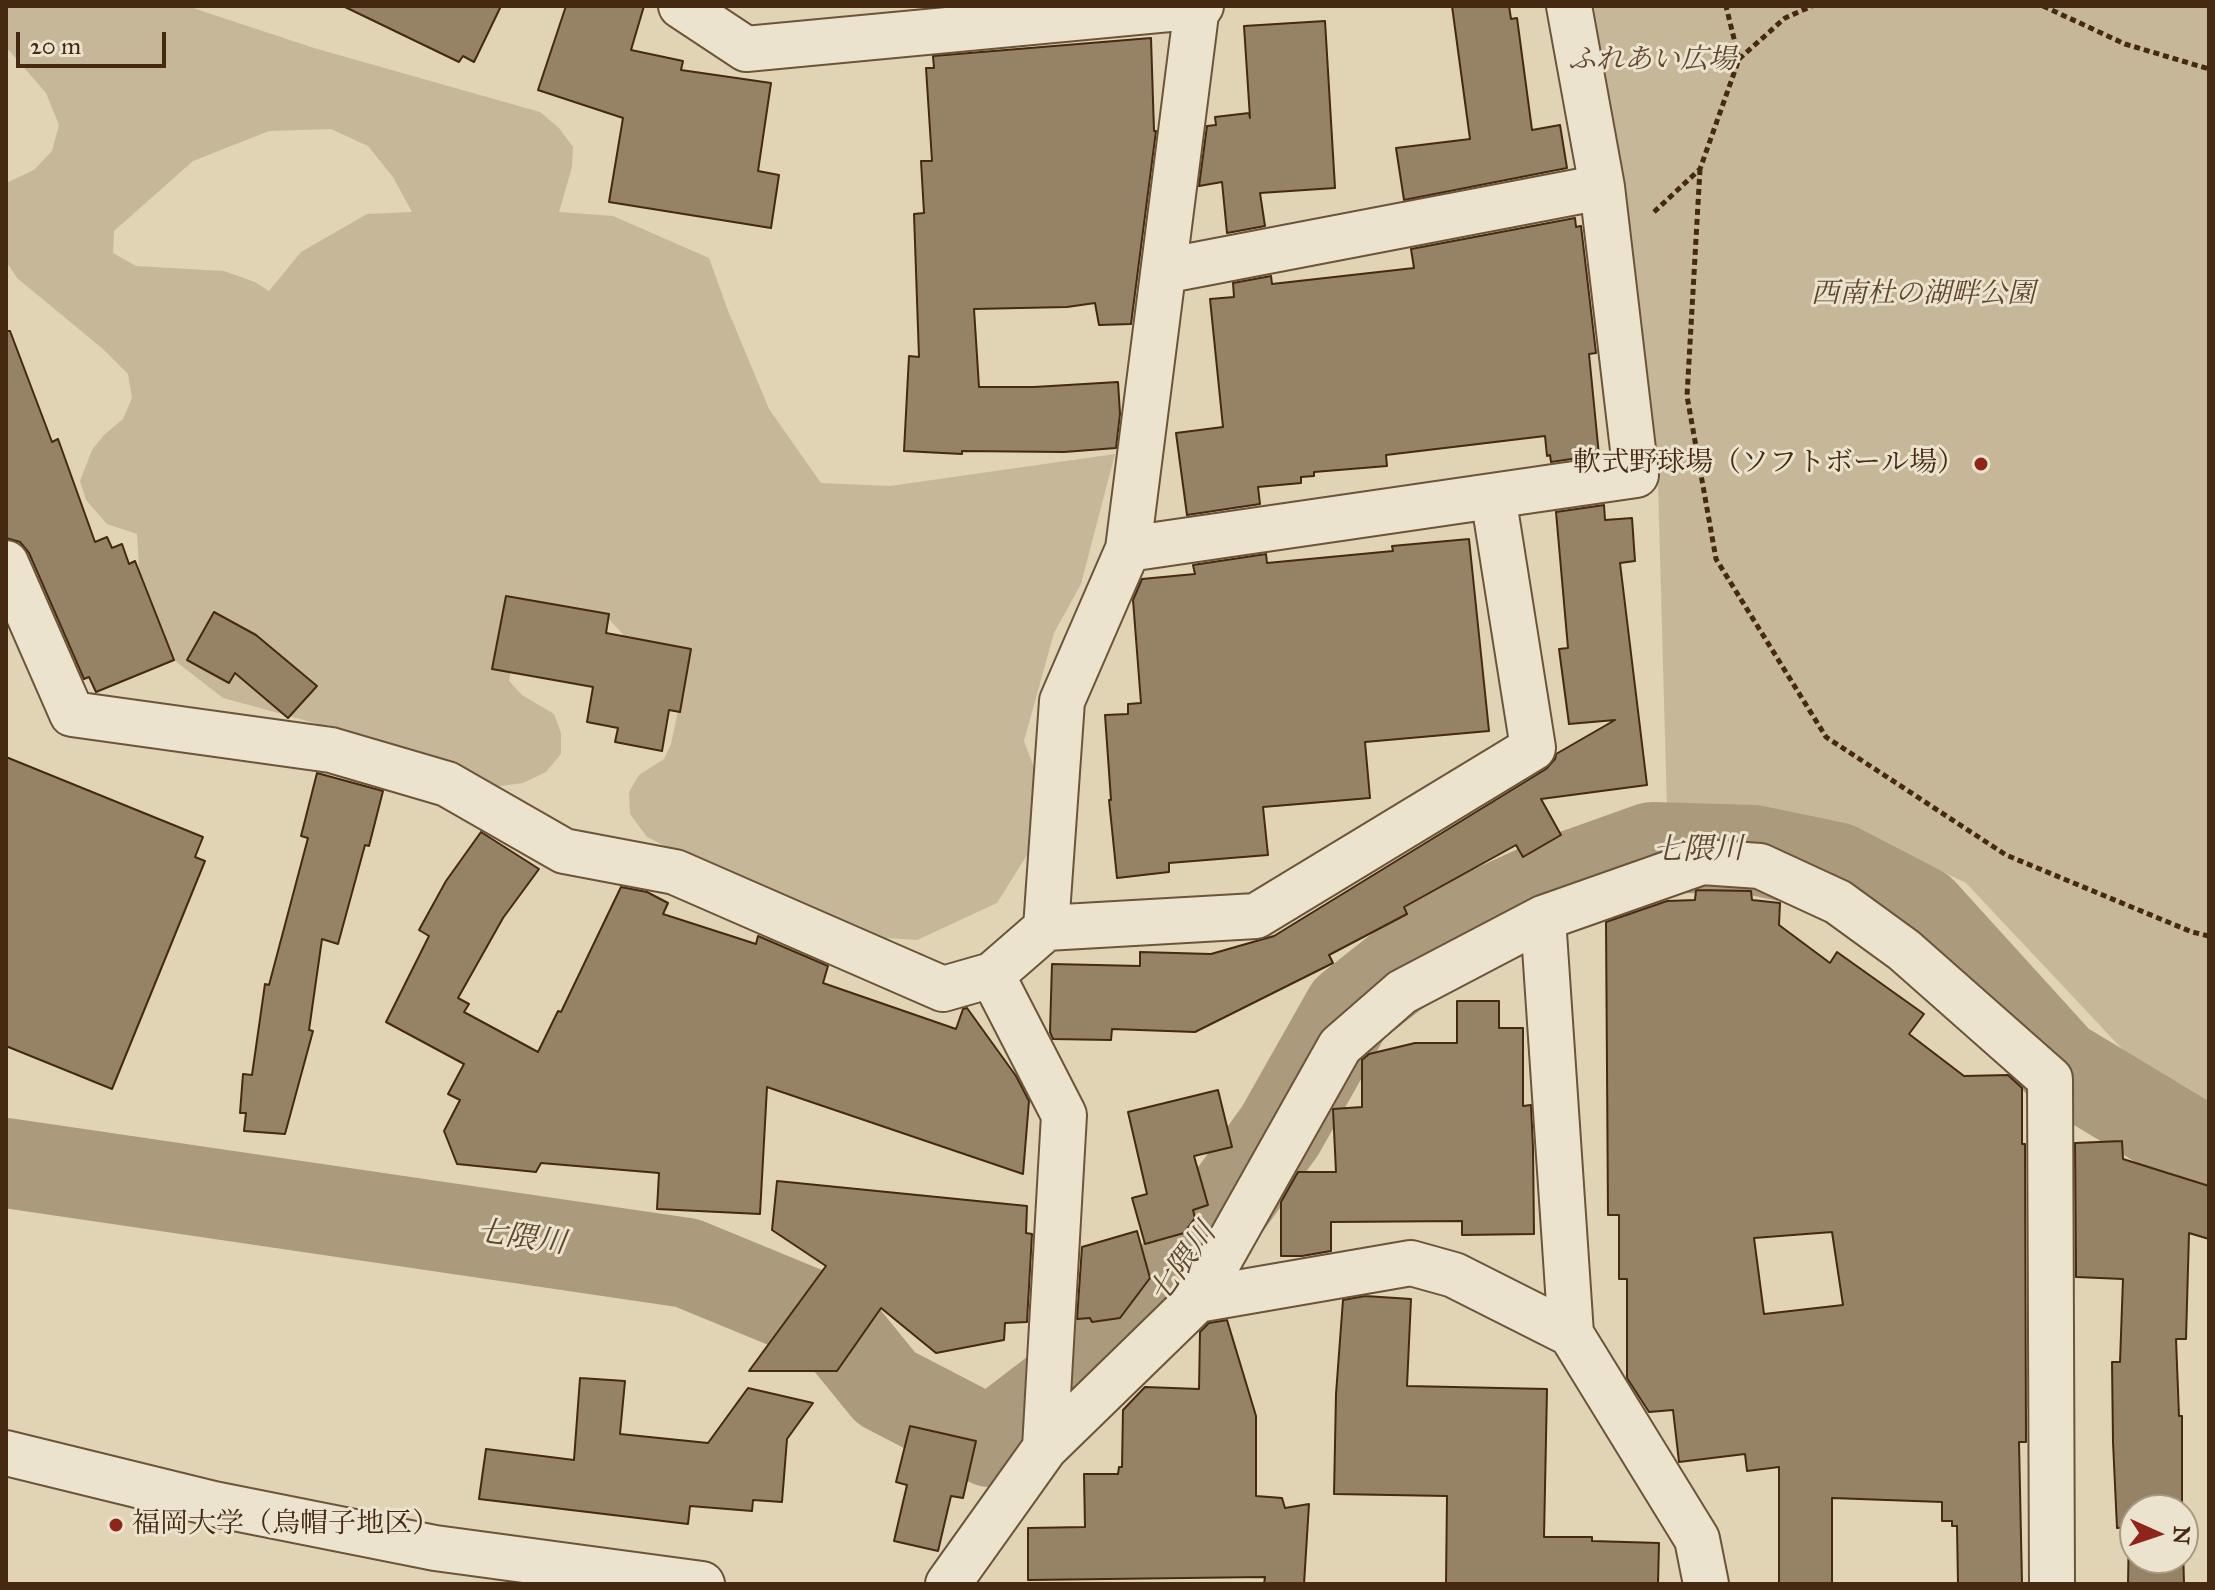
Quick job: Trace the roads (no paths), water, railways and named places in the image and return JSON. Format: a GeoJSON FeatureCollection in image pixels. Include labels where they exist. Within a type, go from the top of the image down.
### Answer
{"type":"FeatureCollection","features":[{"type":"Feature","properties":{"kind":"street"},"geometry":{"type":"LineString","coordinates":[[681,6],[746,49],[1199,7],[1128,549],[1062,701],[1046,928]]}},
{"type":"Feature","properties":{"kind":"street"},"geometry":{"type":"LineString","coordinates":[[1128,549],[1636,475],[1602,187],[1569,6]]}},
{"type":"Feature","properties":{"kind":"street"},"geometry":{"type":"LineString","coordinates":[[1164,271],[1602,187]]}},
{"type":"Feature","properties":{"kind":"street"},"geometry":{"type":"LineString","coordinates":[[6,563],[72,714],[331,750],[447,784],[564,851],[675,872],[943,989],[992,975],[1046,928],[1256,916],[1533,748],[1493,496]]}},
{"type":"Feature","properties":{"kind":"street"},"geometry":{"type":"LineString","coordinates":[[948,1584],[1045,1448],[1197,1300],[1340,1046],[1402,992],[1543,918],[1702,862],[1760,866],[1838,902],[1904,950],[2050,1079],[2052,1584]]}},
{"type":"Feature","properties":{"kind":"street"},"geometry":{"type":"LineString","coordinates":[[1543,918],[1571,1334],[1697,1539],[1706,1584]]}},
{"type":"Feature","properties":{"kind":"street"},"geometry":{"type":"LineString","coordinates":[[992,975],[1064,1115],[1045,1448]]}},
{"type":"Feature","properties":{"kind":"street"},"geometry":{"type":"LineString","coordinates":[[1197,1300],[1411,1263],[1454,1275],[1571,1334]]}},
{"type":"Feature","properties":{"kind":"street"},"geometry":{"type":"LineString","coordinates":[[6,1453],[214,1504],[435,1548],[702,1584]]}},
{"type":"Feature","properties":{"kind":"waterway","name":"七隈川"},"geometry":{"type":"LineString","coordinates":[[6,1163],[687,1263],[833,1323],[886,1388],[990,1442],[1135,1331],[1280,1131],[1349,1009],[1449,930],[1554,882],[1652,847],[1754,850],[1836,867],[1921,911],[2060,1064],[2209,1154]]}},
{"type":"Feature","properties":{"kind":"place","name":"軟式野球場（ソフトボール場）"},"geometry":{"type":"Point","coordinates":[1981,464]}},
{"type":"Feature","properties":{"kind":"place","name":"福岡大学（烏帽子地区）"},"geometry":{"type":"Point","coordinates":[116,1525]}},
{"type":"Feature","properties":{"kind":"park label","name":"ふれあい広場"},"geometry":{"type":"Point","coordinates":[1652,61]}},
{"type":"Feature","properties":{"kind":"park label","name":"西南杜の湖畔公園"},"geometry":{"type":"Point","coordinates":[1923,295]}}]}
